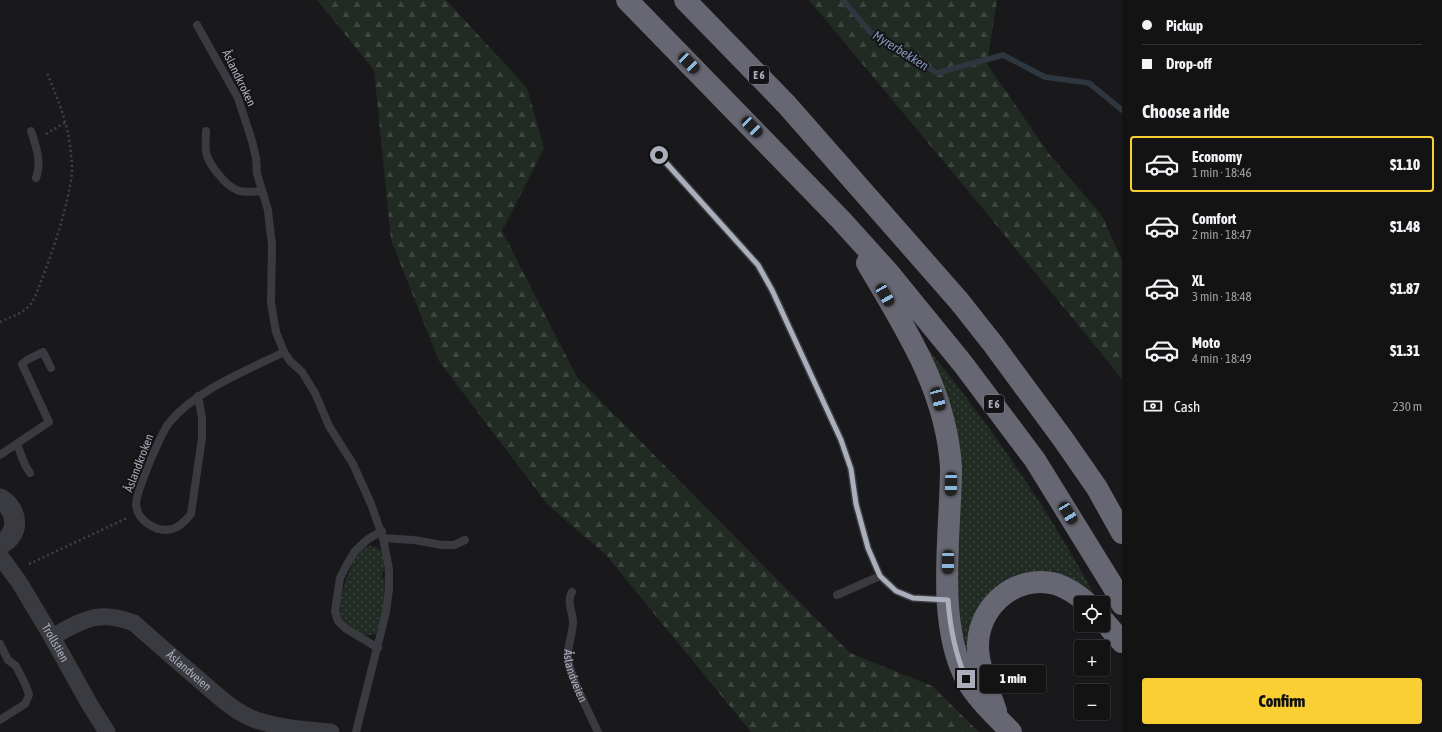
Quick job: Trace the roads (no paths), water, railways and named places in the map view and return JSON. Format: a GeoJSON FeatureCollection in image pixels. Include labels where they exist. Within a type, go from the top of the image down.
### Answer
{"type":"FeatureCollection","features":[{"type":"Feature","properties":{"kind":"highway","name":"E 6"},"geometry":{"type":"LineString","coordinates":[[627,0],[842,220],[888,272],[963,364],[1035,460],[1122,604]]}},
{"type":"Feature","properties":{"kind":"highway","name":"E 6"},"geometry":{"type":"LineString","coordinates":[[685,0],[787,105],[959,301],[993,344],[1063,439],[1097,488],[1122,533]]}},
{"type":"Feature","properties":{"kind":"highway","name":"E 6"},"geometry":{"type":"LineString","coordinates":[[842,220],[914,345],[938,399],[949,446],[951,467],[948,600],[953,640],[964,675],[972,689],[1004,725]]}},
{"type":"Feature","properties":{"kind":"highway","name":"E 6"},"geometry":{"type":"LineString","coordinates":[[1004,725],[982,671],[978,653],[979,633],[990,608],[1009,590],[1032,582],[1049,583],[1064,587],[1079,596]]}},
{"type":"Feature","properties":{"kind":"highway"},"geometry":{"type":"LineString","coordinates":[[1110,628],[1122,642]]}},
{"type":"Feature","properties":{"kind":"street"},"geometry":{"type":"LineString","coordinates":[[0,499],[10,508],[15,524],[11,536],[7,541],[0,544]]}},
{"type":"Feature","properties":{"kind":"street","name":"Trollstien"},"geometry":{"type":"LineString","coordinates":[[0,556],[12,572],[52,637],[90,705],[108,732]]}},
{"type":"Feature","properties":{"kind":"street","name":"Åslandveien"},"geometry":{"type":"LineString","coordinates":[[52,637],[80,622],[108,616],[120,617],[134,623],[243,714],[256,720],[290,728],[331,732]]}},
{"type":"Feature","properties":{"kind":"lane","name":"Åslandkroken"},"geometry":{"type":"LineString","coordinates":[[197,25],[238,98],[252,141],[256,158],[257,174],[268,210],[272,244],[271,303],[276,332],[284,352],[290,361],[302,372],[315,393],[329,426],[353,464],[371,504],[382,534],[389,569],[389,589],[386,612],[356,732]]}},
{"type":"Feature","properties":{"kind":"lane"},"geometry":{"type":"LineString","coordinates":[[206,130],[206,153],[211,164],[225,181],[236,190],[246,192],[261,191]]}},
{"type":"Feature","properties":{"kind":"lane"},"geometry":{"type":"LineString","coordinates":[[31,131],[37,155],[38,173],[36,178]]}},
{"type":"Feature","properties":{"kind":"lane"},"geometry":{"type":"LineString","coordinates":[[659,155],[758,265],[772,290],[841,440],[851,469],[856,504],[868,548],[880,576],[896,591],[913,598],[948,600]]}},
{"type":"Feature","properties":{"kind":"lane"},"geometry":{"type":"LineString","coordinates":[[0,455],[49,422],[22,364],[43,352],[51,368]]}},
{"type":"Feature","properties":{"kind":"lane","name":"Åslandkroken"},"geometry":{"type":"LineString","coordinates":[[198,396],[202,418],[202,438],[191,514],[183,522],[173,528],[164,530],[151,526],[141,517],[136,504],[139,490],[159,440],[168,424],[179,411],[198,396],[284,352]]}},
{"type":"Feature","properties":{"kind":"lane"},"geometry":{"type":"LineString","coordinates":[[17,444],[25,465],[30,473]]}},
{"type":"Feature","properties":{"kind":"lane"},"geometry":{"type":"LineString","coordinates":[[378,648],[345,628],[338,621],[335,611],[340,578],[355,551],[368,540],[382,534],[442,545],[454,545],[465,540]]}},
{"type":"Feature","properties":{"kind":"lane"},"geometry":{"type":"LineString","coordinates":[[837,595],[880,576]]}},
{"type":"Feature","properties":{"kind":"lane","name":"Åslandveien"},"geometry":{"type":"LineString","coordinates":[[572,592],[569,602],[573,621],[568,663],[581,697],[598,732]]}},
{"type":"Feature","properties":{"kind":"lane"},"geometry":{"type":"LineString","coordinates":[[0,644],[8,660],[16,666],[26,686],[29,696],[25,704],[0,720]]}},
{"type":"Feature","properties":{"kind":"waterway","name":"Myrerbekken"},"geometry":{"type":"LineString","coordinates":[[843,0],[871,33],[937,73],[1003,55],[1045,77],[1089,83],[1122,110]]}}]}
